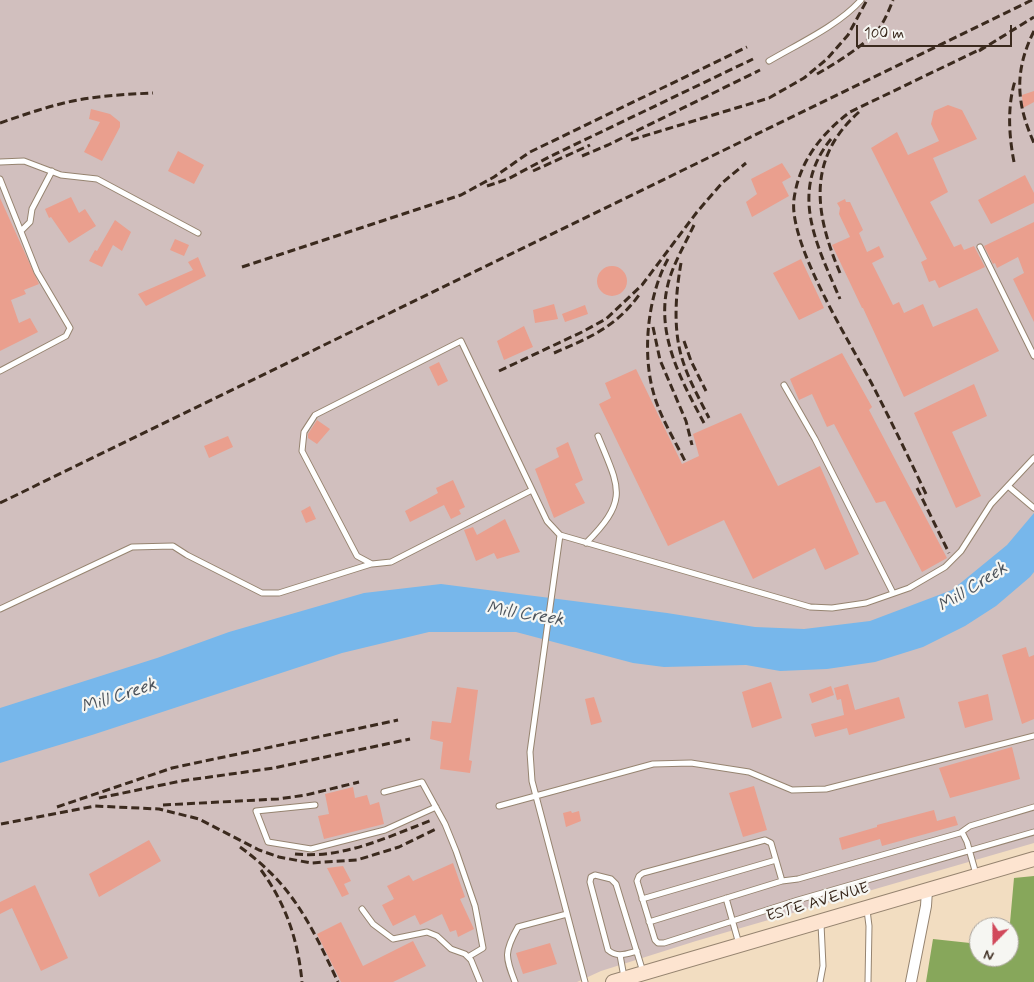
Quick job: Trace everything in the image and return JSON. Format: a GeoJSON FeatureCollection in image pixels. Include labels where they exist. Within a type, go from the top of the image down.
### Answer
{"type":"FeatureCollection","features":[{"type":"Feature","properties":{"kind":"street","name":"ESTE AVENUE"},"geometry":{"type":"LineString","coordinates":[[619,980],[1034,859]]}},
{"type":"Feature","properties":{"kind":"street"},"geometry":{"type":"LineString","coordinates":[[911,982],[926,906],[927,890]]}},
{"type":"Feature","properties":{"kind":"lane"},"geometry":{"type":"LineString","coordinates":[[769,61],[828,26],[853,9],[861,0]]}},
{"type":"Feature","properties":{"kind":"lane"},"geometry":{"type":"LineString","coordinates":[[0,162],[24,161],[61,174],[97,179],[198,233]]}},
{"type":"Feature","properties":{"kind":"lane"},"geometry":{"type":"LineString","coordinates":[[21,232],[30,222],[32,209],[52,171]]}},
{"type":"Feature","properties":{"kind":"lane"},"geometry":{"type":"LineString","coordinates":[[0,179],[37,272],[70,328],[66,336],[0,371]]}},
{"type":"Feature","properties":{"kind":"lane"},"geometry":{"type":"LineString","coordinates":[[980,247],[1034,356]]}},
{"type":"Feature","properties":{"kind":"lane"},"geometry":{"type":"LineString","coordinates":[[372,564],[357,556],[302,451],[304,432],[315,415],[461,341],[546,521],[560,535],[810,607],[832,608],[866,603],[909,588],[946,567],[961,551],[991,504],[1034,458]]}},
{"type":"Feature","properties":{"kind":"lane"},"geometry":{"type":"LineString","coordinates":[[784,385],[815,439],[893,593]]}},
{"type":"Feature","properties":{"kind":"lane"},"geometry":{"type":"LineString","coordinates":[[586,543],[604,523],[615,504],[618,491],[616,481],[598,436]]}},
{"type":"Feature","properties":{"kind":"lane"},"geometry":{"type":"LineString","coordinates":[[1008,486],[1034,508]]}},
{"type":"Feature","properties":{"kind":"lane"},"geometry":{"type":"LineString","coordinates":[[0,609],[132,547],[173,546],[262,593],[279,593],[372,564],[390,562],[532,490]]}},
{"type":"Feature","properties":{"kind":"lane"},"geometry":{"type":"LineString","coordinates":[[560,535],[530,752],[532,781],[586,982]]}},
{"type":"Feature","properties":{"kind":"lane"},"geometry":{"type":"LineString","coordinates":[[499,806],[653,764],[692,763],[749,772],[792,790],[826,789],[1034,736]]}},
{"type":"Feature","properties":{"kind":"lane"},"geometry":{"type":"LineString","coordinates":[[384,792],[422,782],[445,824],[475,906],[483,948],[468,956]]}},
{"type":"Feature","properties":{"kind":"lane"},"geometry":{"type":"LineString","coordinates":[[315,805],[256,811],[268,842],[310,849],[385,830],[436,807]]}},
{"type":"Feature","properties":{"kind":"lane"},"geometry":{"type":"LineString","coordinates":[[649,922],[782,881],[798,879],[962,832],[970,826],[1034,807]]}},
{"type":"Feature","properties":{"kind":"lane"},"geometry":{"type":"LineString","coordinates":[[962,832],[976,876]]}},
{"type":"Feature","properties":{"kind":"lane"},"geometry":{"type":"LineString","coordinates":[[782,881],[771,843],[765,840],[653,871],[639,876],[637,881],[649,922],[658,943],[798,900],[1034,832]]}},
{"type":"Feature","properties":{"kind":"lane"},"geometry":{"type":"LineString","coordinates":[[642,899],[776,860]]}},
{"type":"Feature","properties":{"kind":"lane"},"geometry":{"type":"LineString","coordinates":[[637,951],[620,955],[608,950],[590,882],[591,877],[595,875],[611,879],[616,884],[644,973]]}},
{"type":"Feature","properties":{"kind":"lane"},"geometry":{"type":"LineString","coordinates":[[726,898],[739,945]]}},
{"type":"Feature","properties":{"kind":"lane"},"geometry":{"type":"LineString","coordinates":[[867,907],[869,926],[868,982]]}},
{"type":"Feature","properties":{"kind":"lane"},"geometry":{"type":"LineString","coordinates":[[362,909],[373,924],[392,939],[428,932],[437,936],[451,949],[468,956],[480,982]]}},
{"type":"Feature","properties":{"kind":"lane"},"geometry":{"type":"LineString","coordinates":[[515,982],[507,962],[509,943],[518,927],[567,914]]}},
{"type":"Feature","properties":{"kind":"lane"},"geometry":{"type":"LineString","coordinates":[[820,982],[823,966],[821,921]]}},
{"type":"Feature","properties":{"kind":"lane"},"geometry":{"type":"LineString","coordinates":[[619,980],[620,955]]}},
{"type":"Feature","properties":{"kind":"shaded area"},"geometry":{"type":"Polygon","coordinates":[[[0,0],[1034,0],[1034,843],[696,941],[601,971],[577,982],[0,982],[0,0]]]}},
{"type":"Feature","properties":{"kind":"green space"},"geometry":{"type":"Polygon","coordinates":[[[1034,876],[1034,982],[926,982],[933,939],[969,943],[969,967],[1019,967],[1019,917],[1011,917],[1014,878],[1034,876]]]}},
{"type":"Feature","properties":{"kind":"water","name":"Mill Creek"},"geometry":{"type":"Polygon","coordinates":[[[1034,513],[1034,572],[1030,577],[996,606],[965,626],[923,647],[875,662],[827,669],[780,671],[746,665],[664,667],[633,663],[516,632],[429,632],[342,653],[92,735],[0,763],[0,708],[157,658],[229,632],[364,593],[441,584],[667,613],[755,627],[804,629],[870,621],[952,590],[1007,545],[1034,513]]]}},
{"type":"Feature","properties":{"kind":"building"},"geometry":{"type":"Polygon","coordinates":[[[1034,91],[1034,102],[1023,108],[1022,95],[1034,91]]]}},
{"type":"Feature","properties":{"kind":"building"},"geometry":{"type":"Polygon","coordinates":[[[948,105],[962,110],[977,139],[933,158],[948,192],[930,202],[954,247],[961,244],[964,250],[974,246],[985,267],[939,288],[935,280],[929,282],[921,262],[927,259],[871,148],[897,132],[908,155],[939,141],[931,124],[934,111],[948,105]]]}},
{"type":"Feature","properties":{"kind":"building"},"geometry":{"type":"Polygon","coordinates":[[[91,109],[110,114],[120,122],[120,127],[102,161],[84,152],[100,122],[89,119],[91,109]]]}},
{"type":"Feature","properties":{"kind":"building"},"geometry":{"type":"Polygon","coordinates":[[[178,151],[204,165],[194,184],[168,171],[178,151]]]}},
{"type":"Feature","properties":{"kind":"building"},"geometry":{"type":"Polygon","coordinates":[[[782,163],[791,177],[782,182],[789,196],[752,217],[746,202],[757,194],[751,179],[782,163]]]}},
{"type":"Feature","properties":{"kind":"building"},"geometry":{"type":"Polygon","coordinates":[[[1025,175],[1034,193],[1034,203],[991,224],[978,200],[1025,175]]]}},
{"type":"Feature","properties":{"kind":"building"},"geometry":{"type":"Polygon","coordinates":[[[71,197],[79,213],[85,209],[96,226],[69,243],[51,217],[49,218],[45,209],[71,197]]]}},
{"type":"Feature","properties":{"kind":"building"},"geometry":{"type":"Polygon","coordinates":[[[0,198],[39,284],[24,290],[26,294],[11,300],[19,323],[30,318],[38,332],[0,351],[0,198]]]}},
{"type":"Feature","properties":{"kind":"building"},"geometry":{"type":"Polygon","coordinates":[[[845,199],[846,202],[850,202],[863,230],[859,233],[867,252],[879,246],[884,257],[872,263],[893,305],[899,302],[904,313],[923,304],[933,327],[977,308],[999,351],[904,397],[832,245],[850,237],[839,214],[840,208],[837,203],[845,199]]]}},
{"type":"Feature","properties":{"kind":"building"},"geometry":{"type":"Polygon","coordinates":[[[115,220],[131,232],[122,251],[113,245],[102,267],[89,261],[115,220]]]}},
{"type":"Feature","properties":{"kind":"building"},"geometry":{"type":"Polygon","coordinates":[[[1034,222],[1034,322],[1013,279],[1024,273],[1018,257],[997,268],[984,246],[1034,222]]]}},
{"type":"Feature","properties":{"kind":"building"},"geometry":{"type":"Polygon","coordinates":[[[175,239],[189,245],[184,256],[170,250],[175,239]]]}},
{"type":"Feature","properties":{"kind":"building"},"geometry":{"type":"Polygon","coordinates":[[[198,257],[206,276],[146,306],[138,294],[193,270],[188,262],[198,257]]]}},
{"type":"Feature","properties":{"kind":"building"},"geometry":{"type":"Polygon","coordinates":[[[801,259],[824,308],[799,320],[773,273],[801,259]]]}},
{"type":"Feature","properties":{"kind":"building"},"geometry":{"type":"Polygon","coordinates":[[[612,266],[622,271],[627,281],[622,291],[612,296],[602,291],[597,281],[602,271],[612,266]]]}},
{"type":"Feature","properties":{"kind":"building"},"geometry":{"type":"Polygon","coordinates":[[[554,304],[558,319],[535,323],[533,310],[554,304]]]}},
{"type":"Feature","properties":{"kind":"building"},"geometry":{"type":"Polygon","coordinates":[[[585,305],[588,314],[565,322],[562,314],[585,305]]]}},
{"type":"Feature","properties":{"kind":"building"},"geometry":{"type":"Polygon","coordinates":[[[524,326],[533,347],[504,360],[497,341],[524,326]]]}},
{"type":"Feature","properties":{"kind":"building"},"geometry":{"type":"Polygon","coordinates":[[[842,353],[872,407],[869,410],[947,558],[922,572],[885,501],[876,503],[834,424],[827,427],[812,394],[799,400],[790,379],[842,353]]]}},
{"type":"Feature","properties":{"kind":"building"},"geometry":{"type":"Polygon","coordinates":[[[439,362],[448,381],[438,386],[429,367],[439,362]]]}},
{"type":"Feature","properties":{"kind":"building"},"geometry":{"type":"Polygon","coordinates":[[[636,369],[682,464],[699,456],[693,434],[741,413],[778,486],[820,466],[859,554],[825,570],[815,548],[753,579],[724,520],[668,546],[599,404],[611,398],[605,383],[636,369]]]}},
{"type":"Feature","properties":{"kind":"building"},"geometry":{"type":"Polygon","coordinates":[[[974,384],[987,416],[952,432],[981,496],[956,508],[914,413],[974,384]]]}},
{"type":"Feature","properties":{"kind":"building"},"geometry":{"type":"Polygon","coordinates":[[[317,420],[330,429],[317,444],[308,438],[308,434],[317,420]]]}},
{"type":"Feature","properties":{"kind":"building"},"geometry":{"type":"Polygon","coordinates":[[[228,436],[233,447],[209,458],[204,446],[228,436]]]}},
{"type":"Feature","properties":{"kind":"building"},"geometry":{"type":"Polygon","coordinates":[[[568,442],[583,480],[575,484],[585,503],[554,518],[535,469],[559,457],[556,448],[568,442]]]}},
{"type":"Feature","properties":{"kind":"building"},"geometry":{"type":"Polygon","coordinates":[[[453,480],[465,507],[459,510],[461,514],[451,519],[444,505],[410,522],[405,511],[438,493],[436,488],[453,480]]]}},
{"type":"Feature","properties":{"kind":"building"},"geometry":{"type":"Polygon","coordinates":[[[310,506],[316,519],[306,523],[301,511],[310,506]]]}},
{"type":"Feature","properties":{"kind":"building"},"geometry":{"type":"Polygon","coordinates":[[[505,519],[520,552],[497,559],[494,553],[476,561],[464,530],[473,527],[477,535],[505,519]]]}},
{"type":"Feature","properties":{"kind":"building"},"geometry":{"type":"Polygon","coordinates":[[[1026,647],[1029,657],[1034,655],[1034,719],[1022,724],[1002,655],[1026,647]]]}},
{"type":"Feature","properties":{"kind":"building"},"geometry":{"type":"Polygon","coordinates":[[[771,682],[782,718],[752,728],[742,692],[771,682]]]}},
{"type":"Feature","properties":{"kind":"building"},"geometry":{"type":"Polygon","coordinates":[[[848,684],[855,710],[899,697],[905,718],[849,735],[847,728],[815,737],[811,724],[844,715],[841,699],[837,700],[834,688],[848,684]]]}},
{"type":"Feature","properties":{"kind":"building"},"geometry":{"type":"Polygon","coordinates":[[[831,686],[834,695],[812,703],[809,694],[831,686]]]}},
{"type":"Feature","properties":{"kind":"building"},"geometry":{"type":"Polygon","coordinates":[[[457,687],[478,690],[469,760],[472,761],[470,773],[440,769],[443,742],[430,739],[432,721],[451,723],[457,687]]]}},
{"type":"Feature","properties":{"kind":"building"},"geometry":{"type":"Polygon","coordinates":[[[988,694],[993,720],[965,728],[958,702],[988,694]]]}},
{"type":"Feature","properties":{"kind":"building"},"geometry":{"type":"Polygon","coordinates":[[[594,697],[602,722],[591,725],[585,699],[594,697]]]}},
{"type":"Feature","properties":{"kind":"building"},"geometry":{"type":"Polygon","coordinates":[[[1012,747],[1020,779],[950,798],[939,768],[1012,747]]]}},
{"type":"Feature","properties":{"kind":"building"},"geometry":{"type":"Polygon","coordinates":[[[754,786],[767,830],[743,837],[729,793],[754,786]]]}},
{"type":"Feature","properties":{"kind":"building"},"geometry":{"type":"Polygon","coordinates":[[[353,787],[355,798],[367,795],[370,805],[379,802],[384,824],[324,839],[318,816],[329,814],[325,794],[353,787]]]}},
{"type":"Feature","properties":{"kind":"building"},"geometry":{"type":"Polygon","coordinates":[[[934,810],[937,821],[955,816],[958,825],[882,846],[880,839],[842,850],[839,838],[877,827],[877,825],[934,810]]]}},
{"type":"Feature","properties":{"kind":"building"},"geometry":{"type":"Polygon","coordinates":[[[571,811],[572,813],[579,811],[581,821],[566,827],[563,813],[571,811]]]}},
{"type":"Feature","properties":{"kind":"building"},"geometry":{"type":"Polygon","coordinates":[[[149,840],[161,861],[99,897],[89,874],[149,840]]]}},
{"type":"Feature","properties":{"kind":"building"},"geometry":{"type":"Polygon","coordinates":[[[453,863],[465,897],[460,899],[474,929],[458,937],[456,930],[450,932],[442,914],[420,925],[415,915],[393,926],[382,905],[394,899],[387,886],[409,875],[413,881],[453,863]]]}},
{"type":"Feature","properties":{"kind":"building"},"geometry":{"type":"Polygon","coordinates":[[[343,866],[351,881],[344,884],[349,894],[342,897],[327,868],[343,866]]]}},
{"type":"Feature","properties":{"kind":"building"},"geometry":{"type":"Polygon","coordinates":[[[35,885],[68,958],[41,971],[12,908],[0,914],[0,902],[35,885]]]}},
{"type":"Feature","properties":{"kind":"building"},"geometry":{"type":"Polygon","coordinates":[[[341,922],[363,966],[413,941],[426,966],[393,982],[341,982],[317,934],[341,922]]]}},
{"type":"Feature","properties":{"kind":"building"},"geometry":{"type":"Polygon","coordinates":[[[550,943],[557,964],[523,974],[516,953],[550,943]]]}},
{"type":"Feature","properties":{"kind":"railway"},"geometry":{"type":"LineString","coordinates":[[631,140],[769,98],[804,78],[827,59],[848,35],[867,0]]}},
{"type":"Feature","properties":{"kind":"railway"},"geometry":{"type":"LineString","coordinates":[[817,74],[833,65],[877,31],[893,0]]}},
{"type":"Feature","properties":{"kind":"railway"},"geometry":{"type":"LineString","coordinates":[[0,503],[1032,0]]}},
{"type":"Feature","properties":{"kind":"railway"},"geometry":{"type":"LineString","coordinates":[[979,51],[1034,17]]}},
{"type":"Feature","properties":{"kind":"railway"},"geometry":{"type":"LineString","coordinates":[[1034,31],[1020,73],[1021,101],[1034,143]]}},
{"type":"Feature","properties":{"kind":"railway"},"geometry":{"type":"LineString","coordinates":[[242,267],[461,195],[494,177],[530,152],[747,47]]}},
{"type":"Feature","properties":{"kind":"railway"},"geometry":{"type":"LineString","coordinates":[[926,494],[880,399],[823,294],[801,241],[795,218],[794,199],[801,173],[813,150],[821,139],[850,112],[983,48]]}},
{"type":"Feature","properties":{"kind":"railway"},"geometry":{"type":"LineString","coordinates":[[487,186],[508,179],[549,157],[753,59]]}},
{"type":"Feature","properties":{"kind":"railway"},"geometry":{"type":"LineString","coordinates":[[582,156],[760,70]]}},
{"type":"Feature","properties":{"kind":"railway"},"geometry":{"type":"LineString","coordinates":[[1014,162],[1010,121],[1012,91],[1015,81]]}},
{"type":"Feature","properties":{"kind":"railway"},"geometry":{"type":"LineString","coordinates":[[0,123],[67,102],[114,95],[153,93]]}},
{"type":"Feature","properties":{"kind":"railway"},"geometry":{"type":"LineString","coordinates":[[840,273],[825,230],[820,188],[823,168],[830,149],[842,130],[859,112]]}},
{"type":"Feature","properties":{"kind":"railway"},"geometry":{"type":"LineString","coordinates":[[831,139],[818,159],[811,179],[809,199],[816,239],[840,299]]}},
{"type":"Feature","properties":{"kind":"railway"},"geometry":{"type":"LineString","coordinates":[[533,171],[590,145]]}},
{"type":"Feature","properties":{"kind":"railway"},"geometry":{"type":"LineString","coordinates":[[499,371],[606,319],[642,285],[697,212],[722,183],[746,163]]}},
{"type":"Feature","properties":{"kind":"railway"},"geometry":{"type":"LineString","coordinates":[[694,225],[670,277],[665,316],[667,335],[678,371],[704,423]]}},
{"type":"Feature","properties":{"kind":"railway"},"geometry":{"type":"LineString","coordinates":[[668,259],[661,273],[652,306],[649,324],[648,359],[656,400],[685,461]]}},
{"type":"Feature","properties":{"kind":"railway"},"geometry":{"type":"LineString","coordinates":[[681,263],[676,309],[678,344],[686,371],[709,418]]}},
{"type":"Feature","properties":{"kind":"railway"},"geometry":{"type":"LineString","coordinates":[[554,353],[601,330],[621,315],[639,295]]}},
{"type":"Feature","properties":{"kind":"railway"},"geometry":{"type":"LineString","coordinates":[[653,327],[660,360],[686,421],[692,445]]}},
{"type":"Feature","properties":{"kind":"railway"},"geometry":{"type":"LineString","coordinates":[[684,341],[691,361],[706,391]]}},
{"type":"Feature","properties":{"kind":"railway"},"geometry":{"type":"LineString","coordinates":[[917,488],[949,553]]}},
{"type":"Feature","properties":{"kind":"railway"},"geometry":{"type":"LineString","coordinates":[[57,807],[172,768],[398,720]]}},
{"type":"Feature","properties":{"kind":"railway"},"geometry":{"type":"LineString","coordinates":[[99,798],[181,781],[274,768],[410,739]]}},
{"type":"Feature","properties":{"kind":"railway"},"geometry":{"type":"LineString","coordinates":[[163,805],[278,799],[306,795],[359,782]]}},
{"type":"Feature","properties":{"kind":"railway"},"geometry":{"type":"LineString","coordinates":[[1,824],[95,806],[159,809],[199,819],[259,850],[279,857],[311,863],[357,860],[399,847],[436,829]]}},
{"type":"Feature","properties":{"kind":"railway"},"geometry":{"type":"LineString","coordinates":[[295,854],[313,855],[348,850],[382,840],[432,820]]}},
{"type":"Feature","properties":{"kind":"railway"},"geometry":{"type":"LineString","coordinates":[[240,847],[274,876],[299,907],[319,942],[338,982]]}},
{"type":"Feature","properties":{"kind":"railway"},"geometry":{"type":"LineString","coordinates":[[261,870],[284,909],[294,937],[302,982]]}}]}
